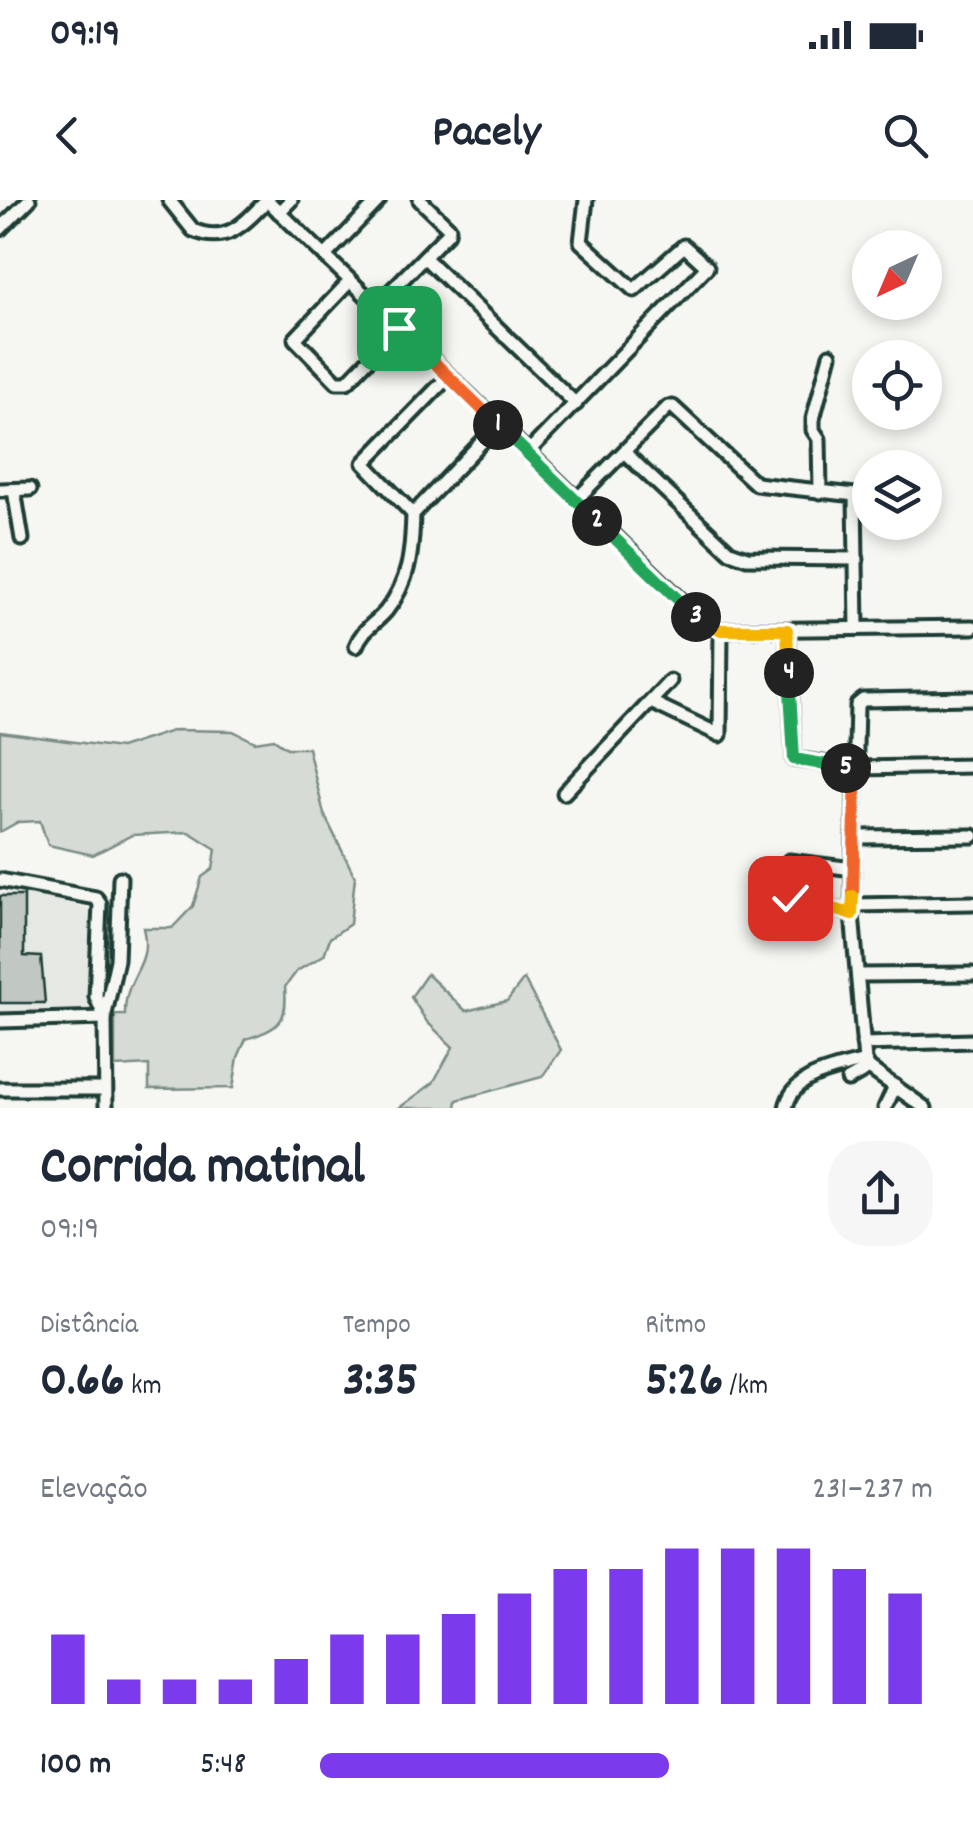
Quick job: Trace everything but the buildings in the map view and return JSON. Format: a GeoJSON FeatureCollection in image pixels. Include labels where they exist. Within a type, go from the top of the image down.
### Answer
{"type":"FeatureCollection","features":[{"type":"Feature","properties":{"kind":"street"},"geometry":{"type":"LineString","coordinates":[[0,229],[28,200]]}},
{"type":"Feature","properties":{"kind":"street"},"geometry":{"type":"LineString","coordinates":[[170,200],[193,230],[220,236],[238,231],[267,200],[696,618],[721,630],[973,627]]}},
{"type":"Feature","properties":{"kind":"street"},"geometry":{"type":"LineString","coordinates":[[280,212],[291,200]]}},
{"type":"Feature","properties":{"kind":"street"},"geometry":{"type":"LineString","coordinates":[[325,256],[379,200]]}},
{"type":"Feature","properties":{"kind":"street"},"geometry":{"type":"LineString","coordinates":[[376,306],[449,228],[420,200]]}},
{"type":"Feature","properties":{"kind":"street"},"geometry":{"type":"LineString","coordinates":[[526,453],[707,267],[684,246],[634,290],[581,242],[586,200]]}},
{"type":"Feature","properties":{"kind":"street"},"geometry":{"type":"LineString","coordinates":[[425,258],[576,404]]}},
{"type":"Feature","properties":{"kind":"street"},"geometry":{"type":"LineString","coordinates":[[350,281],[295,339],[337,382],[347,382],[399,328]]}},
{"type":"Feature","properties":{"kind":"street"},"geometry":{"type":"LineString","coordinates":[[820,492],[820,439],[813,430],[813,419],[830,356]]}},
{"type":"Feature","properties":{"kind":"street"},"geometry":{"type":"LineString","coordinates":[[413,514],[364,463],[448,376]]}},
{"type":"Feature","properties":{"kind":"street"},"geometry":{"type":"LineString","coordinates":[[576,500],[671,406],[756,484],[855,495],[857,628]]}},
{"type":"Feature","properties":{"kind":"street"},"geometry":{"type":"LineString","coordinates":[[356,646],[364,627],[385,612],[409,574],[413,514],[498,425]]}},
{"type":"Feature","properties":{"kind":"street"},"geometry":{"type":"LineString","coordinates":[[624,452],[730,552],[747,558],[857,559]]}},
{"type":"Feature","properties":{"kind":"street"},"geometry":{"type":"LineString","coordinates":[[0,490],[30,489]]}},
{"type":"Feature","properties":{"kind":"street"},"geometry":{"type":"LineString","coordinates":[[14,490],[22,539]]}},
{"type":"Feature","properties":{"kind":"street"},"geometry":{"type":"LineString","coordinates":[[651,702],[714,735],[722,732],[721,630]]}},
{"type":"Feature","properties":{"kind":"street"},"geometry":{"type":"LineString","coordinates":[[787,630],[794,759],[856,768],[973,766]]}},
{"type":"Feature","properties":{"kind":"street"},"geometry":{"type":"LineString","coordinates":[[564,793],[670,681]]}},
{"type":"Feature","properties":{"kind":"street"},"geometry":{"type":"LineString","coordinates":[[924,1108],[867,1064],[863,1044],[852,909],[859,702],[973,698]]}},
{"type":"Feature","properties":{"kind":"street"},"geometry":{"type":"LineString","coordinates":[[855,836],[973,836]]}},
{"type":"Feature","properties":{"kind":"street"},"geometry":{"type":"LineString","coordinates":[[790,861],[853,869]]}},
{"type":"Feature","properties":{"kind":"street"},"geometry":{"type":"LineString","coordinates":[[106,1108],[105,1016],[118,960],[120,878]]}},
{"type":"Feature","properties":{"kind":"street"},"geometry":{"type":"LineString","coordinates":[[0,880],[96,898],[100,904],[100,958],[96,996],[105,1016]]}},
{"type":"Feature","properties":{"kind":"street"},"geometry":{"type":"LineString","coordinates":[[782,892],[790,898],[852,909],[973,903]]}},
{"type":"Feature","properties":{"kind":"street"},"geometry":{"type":"LineString","coordinates":[[860,974],[973,974]]}},
{"type":"Feature","properties":{"kind":"street"},"geometry":{"type":"LineString","coordinates":[[0,1021],[105,1016]]}},
{"type":"Feature","properties":{"kind":"street"},"geometry":{"type":"LineString","coordinates":[[863,1044],[973,1041]]}},
{"type":"Feature","properties":{"kind":"street"},"geometry":{"type":"LineString","coordinates":[[848,1080],[867,1064]]}},
{"type":"Feature","properties":{"kind":"street"},"geometry":{"type":"LineString","coordinates":[[786,1108],[789,1096],[805,1080],[867,1064]]}},
{"type":"Feature","properties":{"kind":"street"},"geometry":{"type":"LineString","coordinates":[[885,1108],[895,1086]]}},
{"type":"Feature","properties":{"kind":"street"},"geometry":{"type":"LineString","coordinates":[[0,1089],[105,1089]]}},
{"type":"Feature","properties":{"kind":"shaded area"},"geometry":{"type":"Polygon","coordinates":[[[175,730],[233,731],[255,742],[274,739],[287,748],[308,748],[324,814],[355,877],[350,924],[330,938],[324,955],[297,971],[285,987],[285,1009],[279,1022],[246,1039],[238,1057],[233,1088],[149,1089],[149,1065],[115,1067],[115,1015],[125,1015],[129,990],[144,952],[143,928],[172,928],[193,906],[202,877],[213,869],[216,849],[189,832],[132,835],[93,855],[48,845],[40,821],[18,822],[0,832],[0,732],[120,748],[175,730]]]}},
{"type":"Feature","properties":{"kind":"shaded area"},"geometry":{"type":"Polygon","coordinates":[[[25,892],[95,910],[94,1014],[0,1016],[0,893],[25,892]]]}},
{"type":"Feature","properties":{"kind":"shaded area"},"geometry":{"type":"Polygon","coordinates":[[[427,974],[466,1011],[507,1001],[524,979],[561,1050],[542,1077],[457,1100],[456,1108],[399,1108],[433,1083],[453,1047],[427,1022],[411,997],[427,974]]]}},
{"type":"Feature","properties":{"kind":"route"},"geometry":{"type":"LineString","coordinates":[[399,328],[696,618],[721,630],[787,630],[794,759],[856,768],[852,914],[790,898]]}}]}
